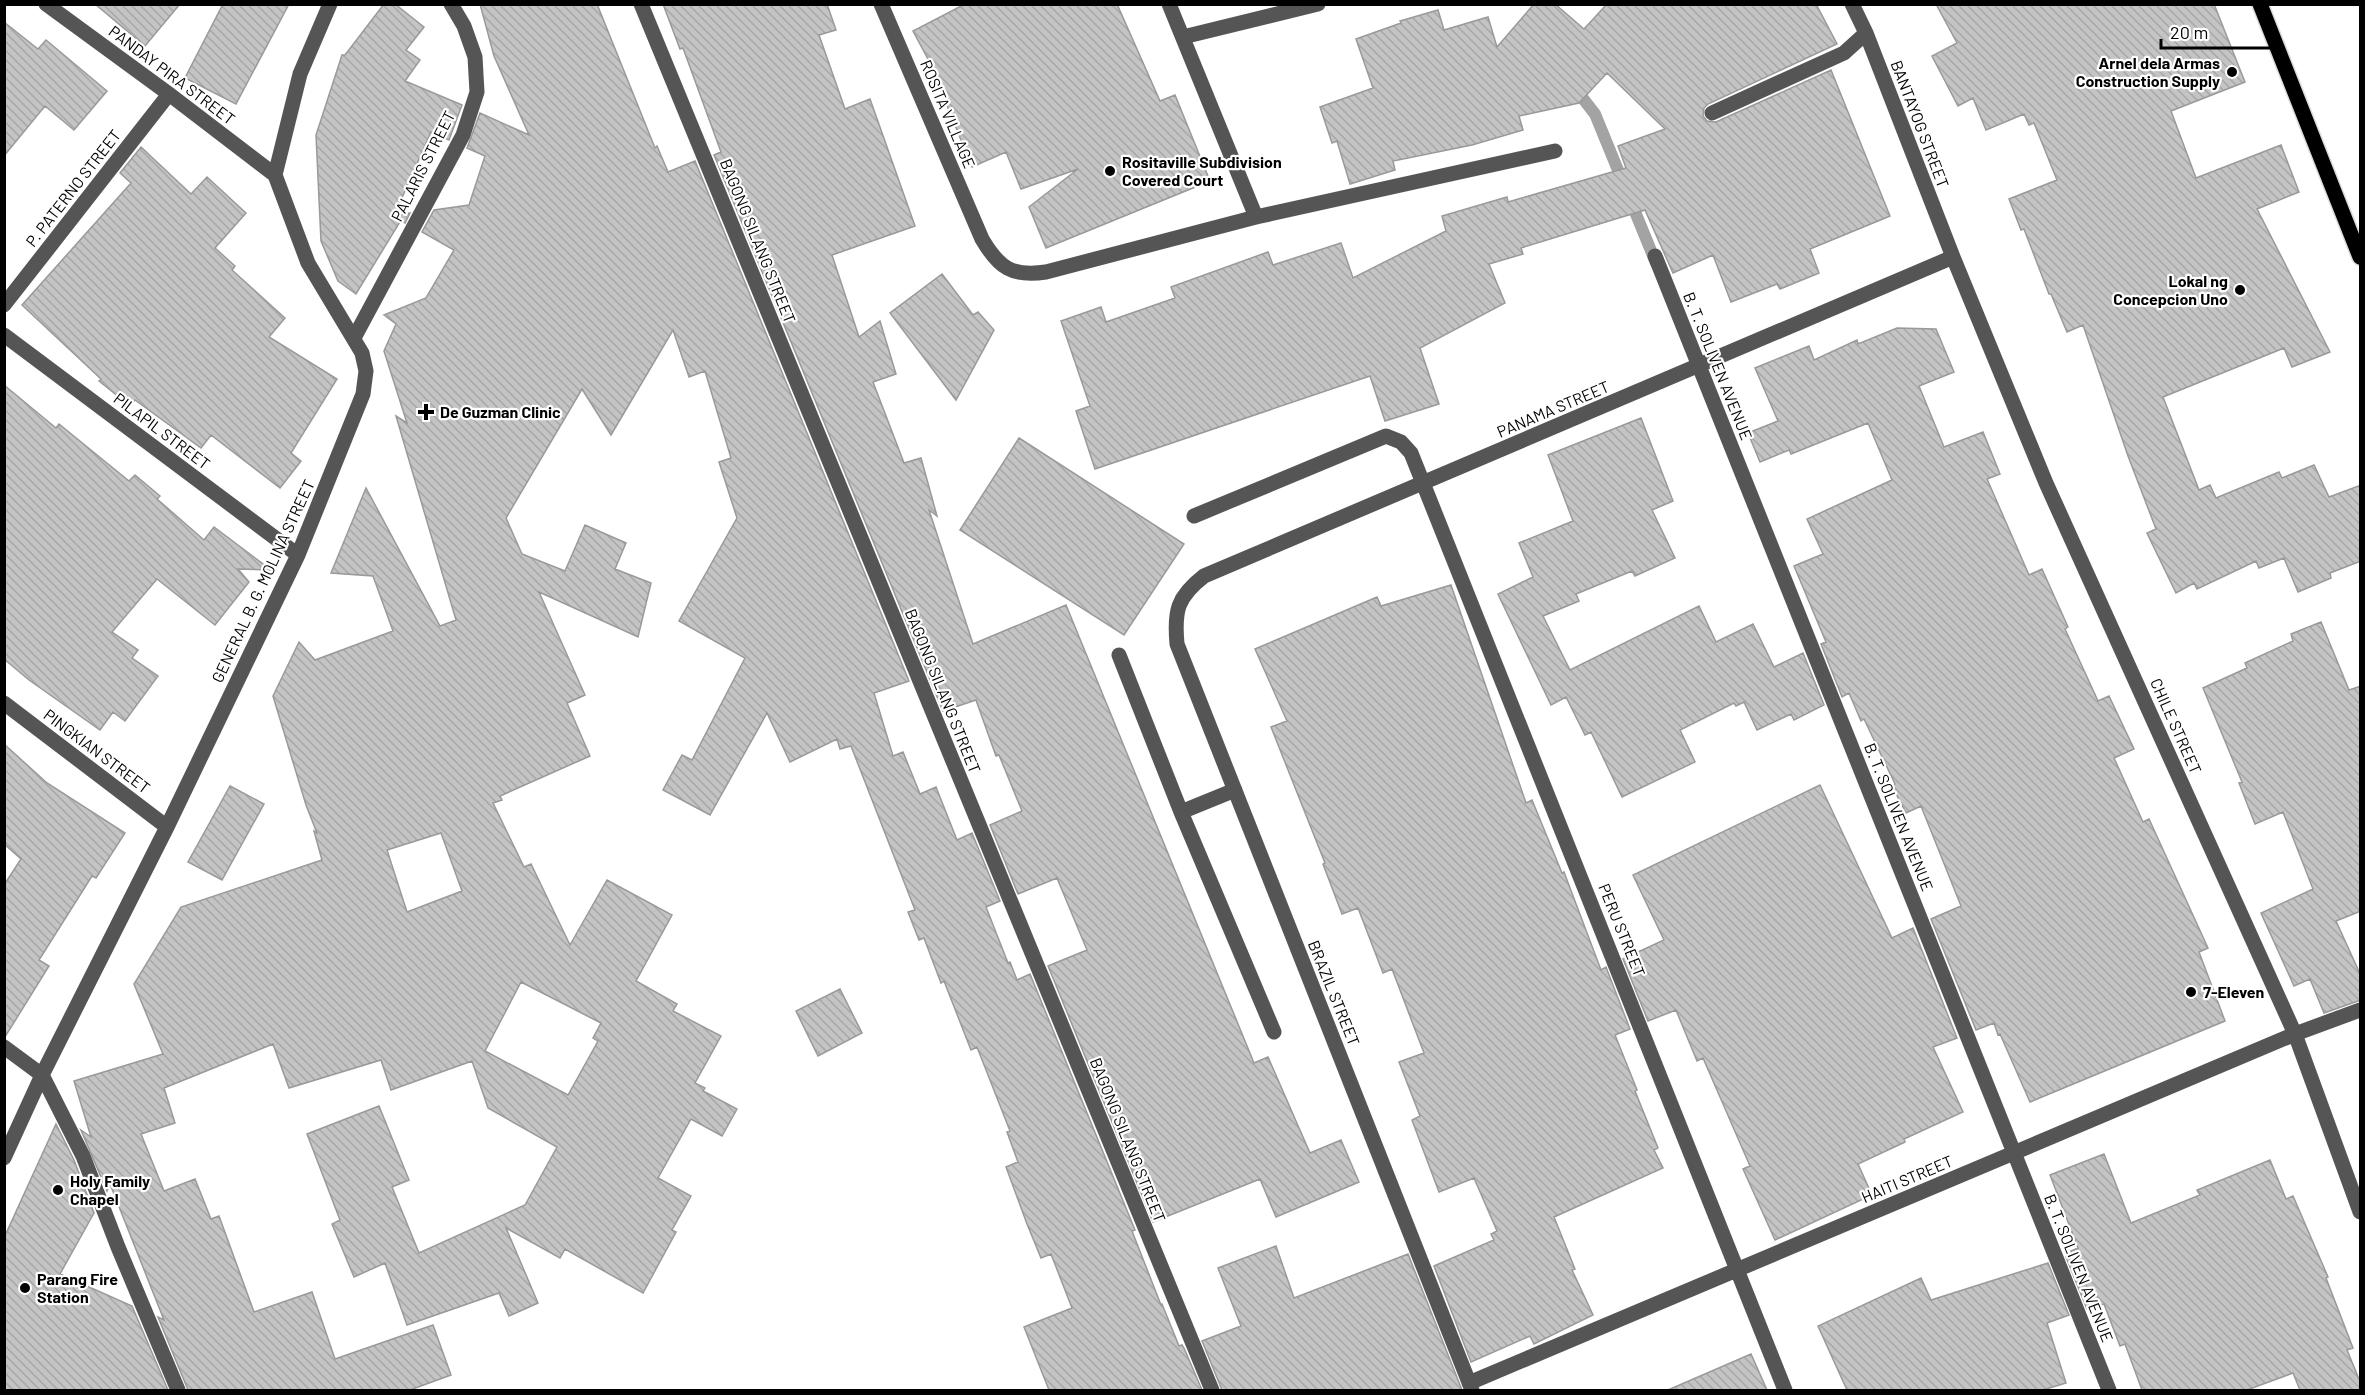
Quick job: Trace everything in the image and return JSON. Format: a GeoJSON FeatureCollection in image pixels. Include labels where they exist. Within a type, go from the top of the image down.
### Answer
{"type":"FeatureCollection","features":[{"type":"Feature","properties":{"kind":"main road"},"geometry":{"type":"LineString","coordinates":[[2260,4],[2361,257]]}},
{"type":"Feature","properties":{"kind":"street","name":"PANDAY PIRA STREET"},"geometry":{"type":"LineString","coordinates":[[46,4],[275,175]]}},
{"type":"Feature","properties":{"kind":"street"},"geometry":{"type":"LineString","coordinates":[[275,175],[300,74],[330,4]]}},
{"type":"Feature","properties":{"kind":"street","name":"PALARIS STREET"},"geometry":{"type":"LineString","coordinates":[[354,338],[463,135],[477,92],[475,57],[464,26],[451,4]]}},
{"type":"Feature","properties":{"kind":"street","name":"BAGONG SILANG STREET"},"geometry":{"type":"LineString","coordinates":[[641,4],[1212,1390]]}},
{"type":"Feature","properties":{"kind":"street","name":"ROSITA VILLAGE"},"geometry":{"type":"LineString","coordinates":[[881,4],[982,239],[994,259],[1011,271],[1029,274],[1046,272],[1256,217],[1555,151]]}},
{"type":"Feature","properties":{"kind":"street"},"geometry":{"type":"LineString","coordinates":[[1169,4],[1256,217]]}},
{"type":"Feature","properties":{"kind":"street"},"geometry":{"type":"LineString","coordinates":[[1183,37],[1318,4]]}},
{"type":"Feature","properties":{"kind":"street","name":"BANTAYOG STREET"},"geometry":{"type":"LineString","coordinates":[[1852,4],[1866,33],[1953,257]]}},
{"type":"Feature","properties":{"kind":"street"},"geometry":{"type":"LineString","coordinates":[[1712,113],[1844,53],[1866,33]]}},
{"type":"Feature","properties":{"kind":"street","name":"P. PATERNO STREET"},"geometry":{"type":"LineString","coordinates":[[4,305],[169,94]]}},
{"type":"Feature","properties":{"kind":"street","name":"GENERAL B. G. MOLINA STREET"},"geometry":{"type":"LineString","coordinates":[[4,1158],[42,1075],[167,827],[298,555],[363,394],[366,371],[362,353],[309,263],[275,175]]}},
{"type":"Feature","properties":{"kind":"street","name":"B. T. SOLIVEN AVENUE"},"geometry":{"type":"LineString","coordinates":[[1655,256],[2109,1390]]}},
{"type":"Feature","properties":{"kind":"street","name":"PANAMA STREET"},"geometry":{"type":"LineString","coordinates":[[1177,606],[1189,587],[1204,576],[1953,257]]}},
{"type":"Feature","properties":{"kind":"street","name":"CHILE STREET"},"geometry":{"type":"LineString","coordinates":[[1953,257],[2046,483],[2295,1034],[2361,1212]]}},
{"type":"Feature","properties":{"kind":"street","name":"PILAPIL STREET"},"geometry":{"type":"LineString","coordinates":[[4,335],[298,555]]}},
{"type":"Feature","properties":{"kind":"street","name":"PERU STREET"},"geometry":{"type":"LineString","coordinates":[[1194,516],[1386,436],[1401,442],[1411,453],[1785,1390]]}},
{"type":"Feature","properties":{"kind":"street","name":"BRAZIL STREET"},"geometry":{"type":"LineString","coordinates":[[1177,606],[1175,622],[1177,644],[1470,1387]]}},
{"type":"Feature","properties":{"kind":"street"},"geometry":{"type":"LineString","coordinates":[[1119,655],[1181,812],[1274,1032]]}},
{"type":"Feature","properties":{"kind":"street","name":"PINGKIAN STREET"},"geometry":{"type":"LineString","coordinates":[[4,703],[167,827]]}},
{"type":"Feature","properties":{"kind":"street"},"geometry":{"type":"LineString","coordinates":[[1181,812],[1235,790]]}},
{"type":"Feature","properties":{"kind":"street","name":"HAITI STREET"},"geometry":{"type":"LineString","coordinates":[[1470,1387],[1737,1270],[2295,1034],[2361,1010]]}},
{"type":"Feature","properties":{"kind":"street"},"geometry":{"type":"LineString","coordinates":[[4,1047],[42,1075],[83,1156],[178,1390]]}},
{"type":"Feature","properties":{"kind":"building"},"geometry":{"type":"Polygon","coordinates":[[[95,4],[180,4],[145,46],[95,4]]]}},
{"type":"Feature","properties":{"kind":"building"},"geometry":{"type":"Polygon","coordinates":[[[223,4],[289,4],[236,104],[185,78],[223,4]]]}},
{"type":"Feature","properties":{"kind":"building"},"geometry":{"type":"Polygon","coordinates":[[[384,4],[395,4],[424,27],[406,50],[420,60],[405,81],[462,105],[449,140],[431,132],[394,216],[410,213],[405,223],[401,220],[356,294],[338,281],[321,241],[316,135],[342,55],[345,55],[384,4]]]}},
{"type":"Feature","properties":{"kind":"building"},"geometry":{"type":"Polygon","coordinates":[[[480,4],[597,4],[655,148],[657,146],[668,172],[695,161],[909,681],[874,693],[893,756],[903,752],[920,794],[936,787],[957,840],[972,833],[1000,901],[986,907],[1008,963],[1010,962],[1017,980],[1030,974],[1135,1230],[1132,1231],[1161,1305],[1179,1346],[1182,1345],[1184,1348],[1202,1390],[1049,1390],[1024,1327],[1072,1308],[1051,1254],[1041,1258],[1027,1224],[1006,1167],[1018,1162],[1007,1132],[1010,1131],[977,1047],[971,1050],[944,981],[941,983],[924,938],[919,940],[908,912],[915,910],[851,746],[840,749],[837,739],[790,762],[767,713],[710,815],[663,790],[682,755],[692,760],[745,658],[679,621],[737,518],[719,462],[731,458],[705,371],[689,377],[673,330],[611,435],[582,389],[506,518],[522,554],[565,571],[585,525],[626,543],[615,569],[651,583],[638,637],[539,592],[585,695],[567,703],[590,756],[500,796],[502,800],[493,803],[524,867],[531,864],[570,945],[607,880],[672,915],[636,981],[677,1004],[673,1011],[721,1036],[695,1083],[705,1088],[703,1091],[737,1109],[722,1136],[691,1119],[658,1178],[691,1196],[672,1230],[676,1232],[643,1293],[565,1249],[560,1258],[506,1228],[538,1303],[509,1316],[499,1293],[407,1325],[385,1263],[354,1277],[332,1224],[340,1220],[307,1134],[379,1106],[409,1180],[392,1187],[419,1253],[525,1205],[557,1147],[488,1108],[472,1061],[391,1090],[381,1060],[289,1088],[273,1044],[164,1088],[175,1123],[141,1134],[164,1191],[195,1179],[211,1219],[219,1216],[254,1312],[312,1292],[335,1359],[433,1325],[451,1375],[410,1390],[188,1390],[158,1317],[164,1320],[110,1184],[107,1191],[81,1130],[91,1137],[74,1081],[163,1054],[134,984],[181,907],[322,860],[314,831],[317,833],[306,805],[273,696],[299,642],[315,660],[393,631],[373,576],[331,573],[366,488],[440,626],[456,620],[396,416],[407,423],[384,351],[396,324],[384,315],[426,298],[454,250],[422,232],[434,210],[469,205],[485,156],[467,148],[480,113],[529,135],[494,56],[480,4]],[[441,833],[387,850],[407,912],[462,891],[441,833]],[[521,982],[485,1051],[568,1095],[598,1041],[593,1038],[601,1023],[521,982]]]}},
{"type":"Feature","properties":{"kind":"building"},"geometry":{"type":"Polygon","coordinates":[[[663,4],[827,4],[836,30],[819,35],[845,109],[870,99],[915,226],[832,255],[859,337],[880,321],[896,374],[873,382],[904,463],[921,458],[937,516],[929,510],[973,644],[1066,605],[1254,1063],[1268,1057],[1310,1153],[1341,1140],[1359,1182],[1276,1217],[1260,1179],[1153,1222],[1048,966],[1087,950],[1057,878],[1018,894],[990,825],[1022,811],[999,755],[996,756],[976,700],[943,711],[714,155],[721,152],[683,48],[680,49],[663,4]]]}},
{"type":"Feature","properties":{"kind":"building"},"geometry":{"type":"Polygon","coordinates":[[[965,4],[1117,4],[1160,101],[1175,95],[1210,181],[1046,248],[1029,207],[1078,169],[1021,189],[1006,152],[972,167],[929,61],[913,31],[965,4]]]}},
{"type":"Feature","properties":{"kind":"building"},"geometry":{"type":"Polygon","coordinates":[[[1534,4],[1555,4],[1584,29],[1607,4],[1816,4],[1837,44],[1708,104],[1704,108],[1703,116],[1707,121],[1716,122],[1831,70],[1890,216],[1810,249],[1819,273],[1780,289],[1777,284],[1731,302],[1713,255],[1673,273],[1645,210],[1521,248],[1523,254],[1489,264],[1505,303],[1420,348],[1439,404],[1385,421],[1370,376],[1095,469],[1076,411],[1090,406],[1061,321],[1101,307],[1106,322],[1175,298],[1171,287],[1268,252],[1273,265],[1341,243],[1353,278],[1446,231],[1442,216],[1507,197],[1508,202],[1626,168],[1618,146],[1665,129],[1607,73],[1579,103],[1519,116],[1523,130],[1472,145],[1393,161],[1395,170],[1350,184],[1337,141],[1332,143],[1320,107],[1373,88],[1356,39],[1401,23],[1400,21],[1438,10],[1444,30],[1488,17],[1497,47],[1534,4]]]}},
{"type":"Feature","properties":{"kind":"building"},"geometry":{"type":"Polygon","coordinates":[[[1936,4],[2214,4],[2245,82],[2171,111],[2196,178],[2281,145],[2299,192],[2257,209],[2330,352],[2292,367],[2284,348],[2163,397],[2199,490],[2210,485],[2216,498],[2279,472],[2282,478],[2314,465],[2329,497],[2361,485],[2361,561],[2330,573],[2331,578],[2298,592],[2284,558],[2259,568],[2256,561],[2197,589],[2194,583],[2176,593],[2147,533],[2156,529],[2083,325],[2067,332],[2009,199],[2057,180],[2034,123],[2029,125],[2024,114],[1986,130],[1973,98],[1958,106],[1932,56],[1957,43],[1936,4]]]}},
{"type":"Feature","properties":{"kind":"building"},"geometry":{"type":"Polygon","coordinates":[[[4,22],[38,49],[46,40],[107,91],[74,130],[45,106],[4,156],[4,22]]]}},
{"type":"Feature","properties":{"kind":"building"},"geometry":{"type":"Polygon","coordinates":[[[141,147],[191,194],[207,177],[246,213],[215,248],[235,266],[232,270],[285,318],[269,337],[337,379],[291,453],[301,461],[280,488],[211,435],[201,448],[135,400],[130,406],[99,381],[101,379],[22,305],[131,183],[120,173],[141,147]]]}},
{"type":"Feature","properties":{"kind":"building"},"geometry":{"type":"Polygon","coordinates":[[[942,274],[973,315],[978,312],[994,330],[956,400],[890,313],[942,274]]]}},
{"type":"Feature","properties":{"kind":"building"},"geometry":{"type":"Polygon","coordinates":[[[1897,328],[1936,329],[1954,372],[1919,386],[1944,447],[1983,432],[2000,474],[1987,479],[2029,575],[2042,569],[2068,627],[2065,629],[2098,701],[2109,696],[2134,749],[2114,758],[2143,822],[2149,819],[2208,948],[2199,952],[2225,1021],[2030,1102],[1994,1023],[1976,1030],[1931,919],[1961,906],[1921,806],[1906,813],[1864,719],[1861,721],[1849,693],[1842,697],[1821,644],[1826,642],[1794,566],[1823,554],[1807,519],[1892,480],[1868,423],[1791,454],[1789,450],[1760,462],[1748,433],[1778,421],[1755,368],[1809,346],[1814,360],[1857,340],[1858,344],[1897,328]]]}},
{"type":"Feature","properties":{"kind":"building"},"geometry":{"type":"Polygon","coordinates":[[[4,385],[56,428],[59,424],[129,481],[135,475],[160,496],[157,499],[204,540],[214,527],[271,570],[238,569],[249,582],[215,625],[157,579],[112,632],[138,650],[132,658],[158,676],[125,721],[113,712],[100,730],[29,680],[4,659],[4,385]]]}},
{"type":"Feature","properties":{"kind":"building"},"geometry":{"type":"Polygon","coordinates":[[[1641,418],[1673,501],[1652,510],[1675,558],[1635,576],[1632,571],[1576,594],[1579,601],[1543,616],[1570,670],[1699,606],[1716,642],[1753,624],[1774,667],[1803,653],[1824,705],[1794,720],[1791,714],[1757,730],[1744,702],[1736,706],[1734,703],[1680,730],[1695,762],[1622,797],[1591,732],[1585,735],[1566,697],[1551,705],[1498,594],[1533,577],[1519,543],[1573,521],[1548,455],[1641,418]]]}},
{"type":"Feature","properties":{"kind":"building"},"geometry":{"type":"Polygon","coordinates":[[[1019,438],[1184,544],[1124,635],[960,530],[1019,438]]]}},
{"type":"Feature","properties":{"kind":"building"},"geometry":{"type":"Polygon","coordinates":[[[1451,585],[1526,803],[1532,800],[1562,873],[1564,872],[1601,970],[1606,967],[1630,1029],[1615,1035],[1658,1148],[1654,1150],[1663,1168],[1554,1217],[1575,1269],[1572,1270],[1593,1315],[1534,1344],[1530,1336],[1471,1362],[1434,1266],[1494,1240],[1491,1234],[1497,1231],[1474,1178],[1439,1192],[1412,1120],[1420,1116],[1399,1062],[1424,1053],[1392,969],[1383,973],[1358,908],[1342,914],[1323,864],[1325,863],[1271,727],[1287,721],[1255,649],[1377,597],[1381,606],[1451,585]]]}},
{"type":"Feature","properties":{"kind":"building"},"geometry":{"type":"Polygon","coordinates":[[[2321,622],[2349,690],[2361,686],[2361,911],[2336,921],[2361,976],[2361,1000],[2324,1013],[2310,979],[2294,986],[2261,913],[2313,889],[2283,812],[2255,824],[2239,783],[2242,782],[2203,688],[2247,668],[2245,663],[2293,641],[2291,634],[2321,622]]]}},
{"type":"Feature","properties":{"kind":"building"},"geometry":{"type":"Polygon","coordinates":[[[4,744],[47,783],[125,833],[96,878],[92,876],[39,960],[49,966],[5,1037],[4,885],[21,859],[4,844],[4,744]]]}},
{"type":"Feature","properties":{"kind":"building"},"geometry":{"type":"Polygon","coordinates":[[[1820,785],[1892,938],[1913,928],[1957,1038],[1933,1047],[1963,1112],[1904,1139],[1905,1142],[1858,1164],[1872,1195],[1775,1240],[1743,1169],[1750,1166],[1703,1058],[1697,1061],[1676,1010],[1648,1021],[1623,959],[1664,940],[1633,875],[1820,785]]]}},
{"type":"Feature","properties":{"kind":"building"},"geometry":{"type":"Polygon","coordinates":[[[230,786],[264,804],[222,880],[188,862],[230,786]]]}},
{"type":"Feature","properties":{"kind":"building"},"geometry":{"type":"Polygon","coordinates":[[[840,989],[862,1033],[818,1056],[796,1011],[840,989]]]}},
{"type":"Feature","properties":{"kind":"building"},"geometry":{"type":"Polygon","coordinates":[[[56,1124],[74,1160],[94,1213],[60,1274],[132,1306],[168,1390],[4,1390],[4,1238],[56,1124]]]}},
{"type":"Feature","properties":{"kind":"building"},"geometry":{"type":"Polygon","coordinates":[[[2104,1154],[2131,1223],[2200,1195],[2197,1190],[2270,1160],[2286,1199],[2293,1196],[2328,1277],[2326,1278],[2353,1348],[2347,1350],[2361,1384],[2361,1390],[2300,1390],[2293,1373],[2247,1390],[2142,1390],[2125,1344],[2120,1346],[2104,1304],[2087,1309],[2066,1257],[2072,1255],[2071,1251],[2078,1248],[2050,1175],[2104,1154]]]}},
{"type":"Feature","properties":{"kind":"building"},"geometry":{"type":"Polygon","coordinates":[[[1276,1246],[1294,1298],[1408,1254],[1462,1390],[1222,1390],[1202,1341],[1241,1326],[1218,1268],[1276,1246]]]}},
{"type":"Feature","properties":{"kind":"building"},"geometry":{"type":"Polygon","coordinates":[[[2048,1263],[2069,1315],[2047,1323],[2066,1383],[2043,1390],[1847,1390],[1818,1326],[1921,1278],[1931,1300],[2048,1263]]]}},
{"type":"Feature","properties":{"kind":"building"},"geometry":{"type":"Polygon","coordinates":[[[1751,1354],[1767,1390],[1668,1390],[1751,1354]]]}},
{"type":"Feature","properties":{"kind":"waterway"},"geometry":{"type":"LineString","coordinates":[[1574,87],[1595,114],[1656,263]]}},
{"type":"Feature","properties":{"kind":"place","name":"Arnel dela Armas Construction Supply"},"geometry":{"type":"Point","coordinates":[2232,72]}},
{"type":"Feature","properties":{"kind":"place","name":"Rositaville Subdivision Covered Court"},"geometry":{"type":"Point","coordinates":[1110,171]}},
{"type":"Feature","properties":{"kind":"place","name":"Lokal ng Concepcion Uno"},"geometry":{"type":"Point","coordinates":[2240,290]}},
{"type":"Feature","properties":{"kind":"place","name":"De Guzman Clinic"},"geometry":{"type":"Point","coordinates":[426,412]}},
{"type":"Feature","properties":{"kind":"place","name":"7-Eleven"},"geometry":{"type":"Point","coordinates":[2191,992]}},
{"type":"Feature","properties":{"kind":"place","name":"Holy Family Chapel"},"geometry":{"type":"Point","coordinates":[58,1190]}},
{"type":"Feature","properties":{"kind":"place","name":"Parang Fire Station"},"geometry":{"type":"Point","coordinates":[25,1288]}}]}
